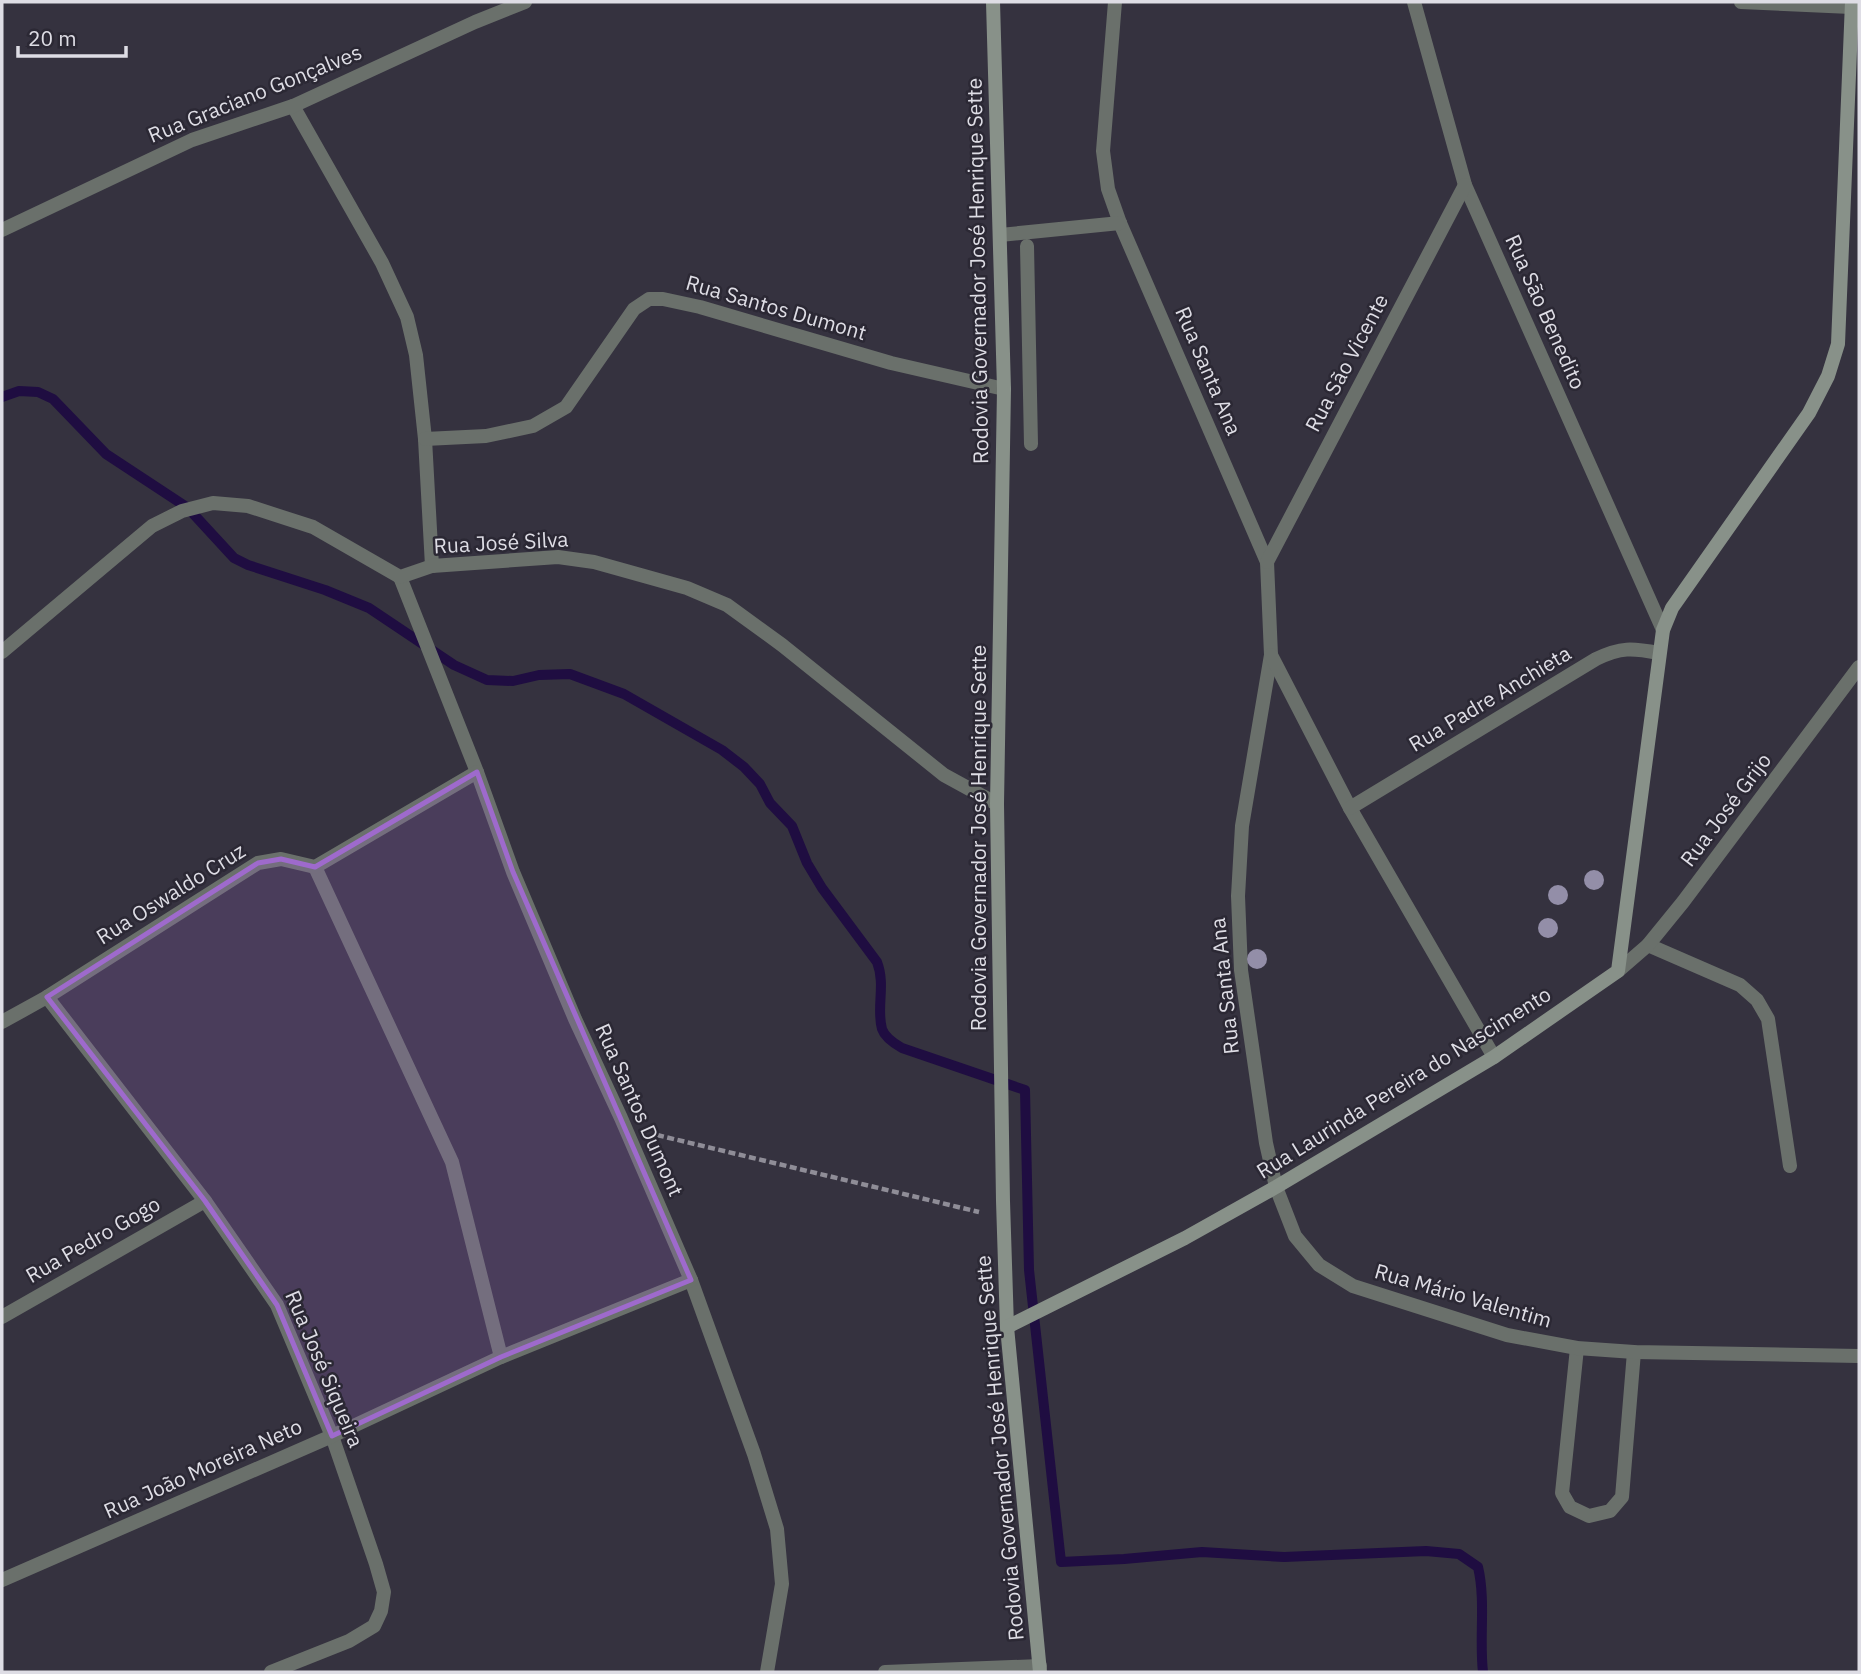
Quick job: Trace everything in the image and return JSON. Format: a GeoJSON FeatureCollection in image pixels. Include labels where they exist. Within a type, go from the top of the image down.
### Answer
{"type":"FeatureCollection","features":[{"type":"Feature","properties":{"kind":"street","name":"Rua Graciano Gonçalves"},"geometry":{"type":"LineString","coordinates":[[2,230],[192,140],[293,106],[475,22],[526,2]]}},
{"type":"Feature","properties":{"kind":"street","name":"Rodovia Governador José Henrique Sette"},"geometry":{"type":"LineString","coordinates":[[993,2],[1003,389],[997,804],[1003,1200],[1007,1327],[1040,1669]]}},
{"type":"Feature","properties":{"kind":"street","name":"Rua Santa Ana"},"geometry":{"type":"LineString","coordinates":[[1115,2],[1103,150],[1108,189],[1120,223],[1267,562],[1271,655],[1242,826],[1238,896],[1241,970],[1266,1143],[1276,1187]]}},
{"type":"Feature","properties":{"kind":"street","name":"Rua São Benedito"},"geometry":{"type":"LineString","coordinates":[[1413,2],[1465,185],[1664,630]]}},
{"type":"Feature","properties":{"kind":"street"},"geometry":{"type":"LineString","coordinates":[[1618,971],[1664,630],[1672,608],[1809,413],[1828,376],[1838,344],[1852,4],[1741,2]]}},
{"type":"Feature","properties":{"kind":"street"},"geometry":{"type":"LineString","coordinates":[[293,106],[382,263],[407,317],[416,355],[425,439],[432,566]]}},
{"type":"Feature","properties":{"kind":"street","name":"Rua São Vicente"},"geometry":{"type":"LineString","coordinates":[[1267,562],[1465,185]]}},
{"type":"Feature","properties":{"kind":"street"},"geometry":{"type":"LineString","coordinates":[[1000,235],[1120,223]]}},
{"type":"Feature","properties":{"kind":"street"},"geometry":{"type":"LineString","coordinates":[[1027,246],[1031,444]]}},
{"type":"Feature","properties":{"kind":"street","name":"Rua Santos Dumont"},"geometry":{"type":"LineString","coordinates":[[425,439],[486,436],[533,426],[566,407],[634,309],[649,299],[663,299],[700,307],[891,363],[1003,389]]}},
{"type":"Feature","properties":{"kind":"street"},"geometry":{"type":"LineString","coordinates":[[2,652],[152,526],[182,511],[213,503],[248,506],[313,527],[400,577]]}},
{"type":"Feature","properties":{"kind":"street","name":"Rua José Silva"},"geometry":{"type":"LineString","coordinates":[[400,577],[432,566],[558,557],[594,562],[687,588],[727,605],[782,645],[944,775],[997,804]]}},
{"type":"Feature","properties":{"kind":"street","name":"Rua Santos Dumont"},"geometry":{"type":"LineString","coordinates":[[400,577],[477,772],[513,872],[691,1280],[746,1428],[777,1529],[782,1584],[767,1672]]}},
{"type":"Feature","properties":{"kind":"street","name":"Rua Padre Anchieta"},"geometry":{"type":"LineString","coordinates":[[1350,808],[1596,659],[1614,651],[1631,648],[1659,653]]}},
{"type":"Feature","properties":{"kind":"street","name":"Rua Santa Ana"},"geometry":{"type":"LineString","coordinates":[[1271,655],[1350,808],[1494,1057]]}},
{"type":"Feature","properties":{"kind":"street","name":"Rua José Grijo"},"geometry":{"type":"LineString","coordinates":[[1618,971],[1648,945],[1683,902],[1859,667]]}},
{"type":"Feature","properties":{"kind":"street"},"geometry":{"type":"LineString","coordinates":[[477,772],[315,867],[452,1162],[501,1356]]}},
{"type":"Feature","properties":{"kind":"street","name":"Rua Oswaldo Cruz"},"geometry":{"type":"LineString","coordinates":[[2,1022],[258,863],[281,859],[315,867]]}},
{"type":"Feature","properties":{"kind":"street"},"geometry":{"type":"LineString","coordinates":[[1648,945],[1741,985],[1758,1000],[1768,1019],[1790,1166]]}},
{"type":"Feature","properties":{"kind":"street","name":"Rua Laurinda Pereira do Nascimento"},"geometry":{"type":"LineString","coordinates":[[1007,1327],[1185,1238],[1276,1187],[1494,1057],[1618,971]]}},
{"type":"Feature","properties":{"kind":"street","name":"Rua José Siqueira"},"geometry":{"type":"LineString","coordinates":[[47,996],[205,1200],[277,1305],[332,1436],[376,1564],[384,1592],[382,1612],[374,1626],[349,1641],[271,1672]]}},
{"type":"Feature","properties":{"kind":"street","name":"Rua Mário Valentim"},"geometry":{"type":"LineString","coordinates":[[1276,1187],[1295,1236],[1319,1265],[1353,1286],[1507,1335],[1577,1348],[1634,1352],[1859,1356]]}},
{"type":"Feature","properties":{"kind":"street","name":"Rua Pedro Gogo"},"geometry":{"type":"LineString","coordinates":[[2,1317],[205,1200]]}},
{"type":"Feature","properties":{"kind":"street","name":"Rua João Moreira Neto"},"geometry":{"type":"LineString","coordinates":[[2,1580],[332,1436],[501,1356],[691,1280]]}},
{"type":"Feature","properties":{"kind":"street"},"geometry":{"type":"LineString","coordinates":[[1577,1348],[1562,1493],[1570,1507],[1589,1516],[1610,1511],[1622,1497],[1634,1352]]}},
{"type":"Feature","properties":{"kind":"street"},"geometry":{"type":"LineString","coordinates":[[885,1672],[1040,1669]]}},
{"type":"Feature","properties":{"kind":"path"},"geometry":{"type":"LineString","coordinates":[[646,1133],[986,1214]]}},
{"type":"Feature","properties":{"kind":"highlighted area"},"geometry":{"type":"Polygon","coordinates":[[[477,772],[513,872],[691,1280],[501,1357],[332,1436],[277,1305],[205,1201],[47,997],[258,863],[281,859],[315,867],[477,772]]]}},
{"type":"Feature","properties":{"kind":"waterway"},"geometry":{"type":"LineString","coordinates":[[2,397],[19,391],[38,392],[53,399],[106,454],[188,508],[234,558],[248,565],[325,590],[369,608],[454,665],[487,680],[513,681],[539,675],[570,674],[624,694],[722,750],[744,767],[760,784],[770,803],[792,826],[807,863],[822,888],[877,962],[881,979],[880,1021],[885,1035],[902,1048],[1025,1090],[1029,1270],[1061,1562],[1202,1552],[1284,1557],[1426,1551],[1459,1554],[1478,1567],[1482,1593],[1483,1672]]}}]}
